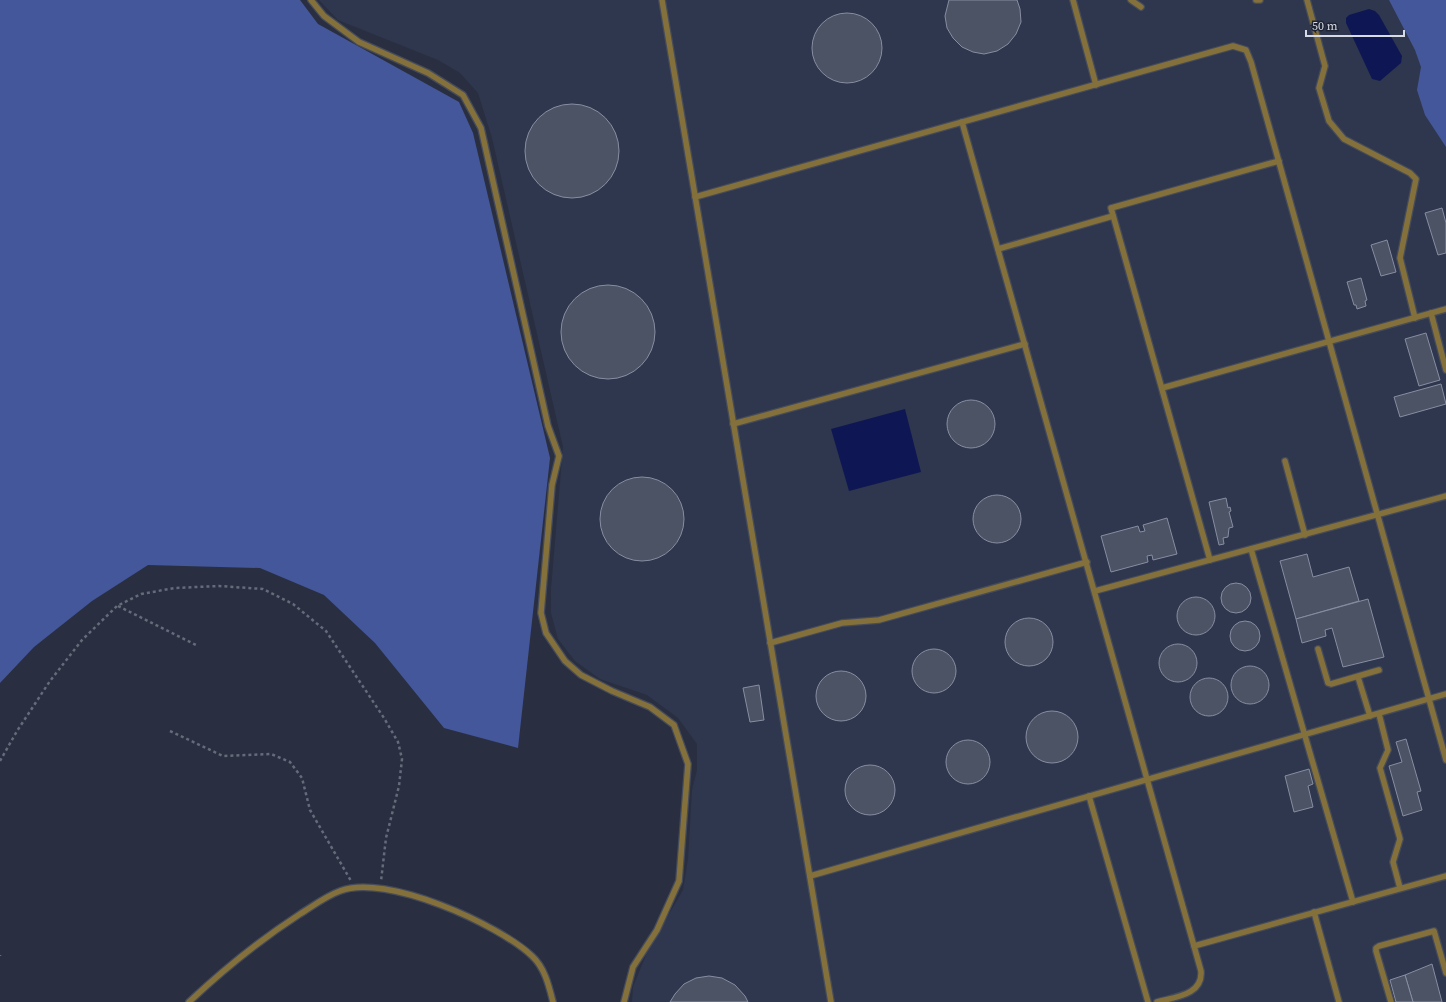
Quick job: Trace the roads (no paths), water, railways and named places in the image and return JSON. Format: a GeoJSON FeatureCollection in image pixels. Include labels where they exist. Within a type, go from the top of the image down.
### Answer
{"type":"FeatureCollection","features":[{"type":"Feature","properties":{"kind":"lane"},"geometry":{"type":"LineString","coordinates":[[311,0],[324,16],[359,42],[428,74],[463,95],[481,128],[548,426],[559,456],[552,485],[542,613],[546,633],[564,661],[581,675],[612,691],[650,707],[674,725],[688,764],[679,881],[657,930],[633,967],[624,1002]]}},
{"type":"Feature","properties":{"kind":"lane"},"geometry":{"type":"LineString","coordinates":[[662,0],[831,1002]]}},
{"type":"Feature","properties":{"kind":"lane"},"geometry":{"type":"LineString","coordinates":[[1073,0],[1096,85]]}},
{"type":"Feature","properties":{"kind":"lane"},"geometry":{"type":"LineString","coordinates":[[1131,0],[1141,7]]}},
{"type":"Feature","properties":{"kind":"lane"},"geometry":{"type":"LineString","coordinates":[[1307,0],[1325,66],[1319,88],[1328,121],[1344,139],[1410,173],[1416,179],[1400,253],[1400,263],[1415,318]]}},
{"type":"Feature","properties":{"kind":"lane"},"geometry":{"type":"LineString","coordinates":[[695,197],[1233,46],[1246,50],[1251,62],[1279,161],[1446,760]]}},
{"type":"Feature","properties":{"kind":"lane"},"geometry":{"type":"LineString","coordinates":[[962,122],[1148,779],[1202,979],[1198,986],[1191,992],[1157,1002]]}},
{"type":"Feature","properties":{"kind":"lane"},"geometry":{"type":"LineString","coordinates":[[1210,560],[1111,208],[1279,161]]}},
{"type":"Feature","properties":{"kind":"lane"},"geometry":{"type":"LineString","coordinates":[[998,249],[1113,216]]}},
{"type":"Feature","properties":{"kind":"lane"},"geometry":{"type":"LineString","coordinates":[[1162,388],[1446,309]]}},
{"type":"Feature","properties":{"kind":"lane"},"geometry":{"type":"LineString","coordinates":[[1431,313],[1446,370]]}},
{"type":"Feature","properties":{"kind":"lane"},"geometry":{"type":"LineString","coordinates":[[733,424],[1025,344]]}},
{"type":"Feature","properties":{"kind":"lane"},"geometry":{"type":"LineString","coordinates":[[1285,461],[1305,534]]}},
{"type":"Feature","properties":{"kind":"lane"},"geometry":{"type":"LineString","coordinates":[[1095,591],[1446,496]]}},
{"type":"Feature","properties":{"kind":"lane"},"geometry":{"type":"LineString","coordinates":[[1251,549],[1353,902]]}},
{"type":"Feature","properties":{"kind":"lane"},"geometry":{"type":"LineString","coordinates":[[770,643],[842,623],[879,620],[1087,562]]}},
{"type":"Feature","properties":{"kind":"lane"},"geometry":{"type":"LineString","coordinates":[[1318,649],[1328,683],[1334,684],[1379,670]]}},
{"type":"Feature","properties":{"kind":"lane"},"geometry":{"type":"LineString","coordinates":[[1358,677],[1370,716]]}},
{"type":"Feature","properties":{"kind":"lane"},"geometry":{"type":"LineString","coordinates":[[810,876],[1446,694]]}},
{"type":"Feature","properties":{"kind":"lane"},"geometry":{"type":"LineString","coordinates":[[1379,714],[1388,750],[1380,768],[1400,839],[1393,862],[1400,888]]}},
{"type":"Feature","properties":{"kind":"lane"},"geometry":{"type":"LineString","coordinates":[[1089,796],[1148,1002]]}},
{"type":"Feature","properties":{"kind":"lane"},"geometry":{"type":"LineString","coordinates":[[1194,946],[1446,876]]}},
{"type":"Feature","properties":{"kind":"lane"},"geometry":{"type":"LineString","coordinates":[[189,1002],[221,972],[269,934],[332,894],[354,887],[380,888],[436,904],[466,915],[504,936],[532,957],[548,980],[553,1002]]}},
{"type":"Feature","properties":{"kind":"lane"},"geometry":{"type":"LineString","coordinates":[[1314,912],[1339,1002]]}},
{"type":"Feature","properties":{"kind":"lane"},"geometry":{"type":"LineString","coordinates":[[1391,1002],[1376,951],[1376,948],[1379,946],[1434,931],[1446,973]]}}]}
